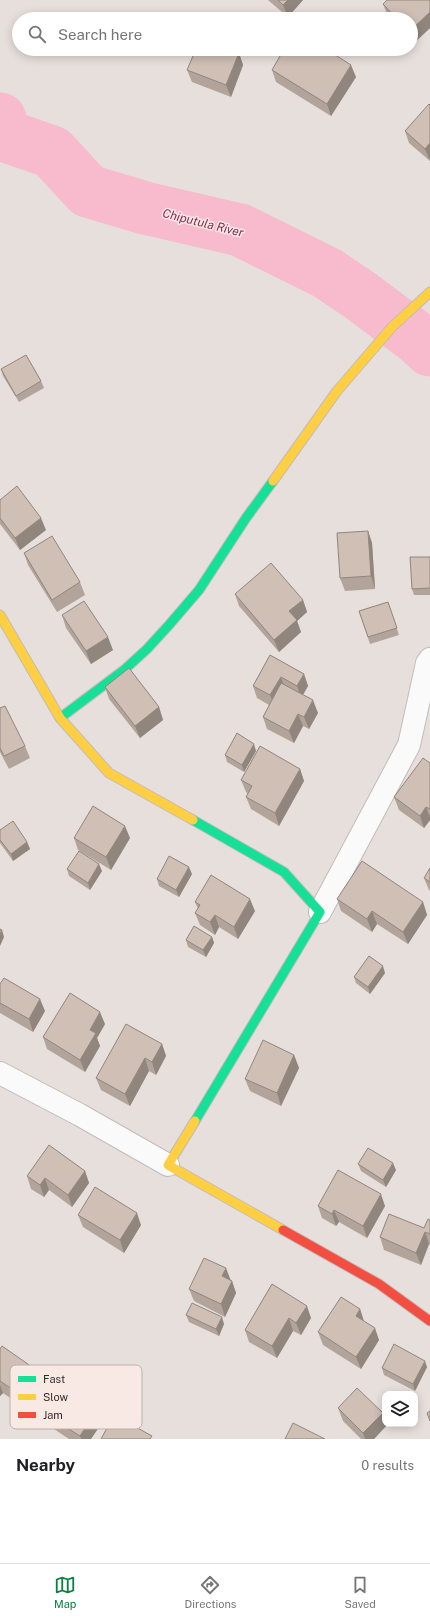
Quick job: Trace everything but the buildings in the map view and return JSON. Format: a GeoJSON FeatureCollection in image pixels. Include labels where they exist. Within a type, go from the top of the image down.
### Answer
{"type":"FeatureCollection","features":[{"type":"Feature","properties":{"kind":"street"},"geometry":{"type":"LineString","coordinates":[[60,718],[124,670],[147,649],[174,619],[199,590],[246,518],[337,391],[392,327],[430,292]]}},
{"type":"Feature","properties":{"kind":"street"},"geometry":{"type":"LineString","coordinates":[[0,615],[60,718],[109,773],[284,872],[320,912]]}},
{"type":"Feature","properties":{"kind":"street"},"geometry":{"type":"LineString","coordinates":[[168,1166],[320,912],[409,745],[427,663],[430,659]]}},
{"type":"Feature","properties":{"kind":"street"},"geometry":{"type":"LineString","coordinates":[[0,1073],[80,1115],[379,1284],[430,1321]]}},
{"type":"Feature","properties":{"kind":"waterway","name":"Chiputula River"},"geometry":{"type":"LineString","coordinates":[[0,119],[6,136],[52,152],[88,191],[145,208],[240,230],[327,273],[361,296],[417,338],[430,350]]}},
{"type":"Feature","properties":{"kind":"traffic: fast"},"geometry":{"type":"LineString","coordinates":[[60,718],[124,670],[147,649],[169,625],[199,590],[246,518],[273,481]]}},
{"type":"Feature","properties":{"kind":"traffic: fast"},"geometry":{"type":"LineString","coordinates":[[193,820],[284,872],[320,912],[195,1121]]}},
{"type":"Feature","properties":{"kind":"traffic: slow"},"geometry":{"type":"LineString","coordinates":[[273,481],[337,391],[392,327],[430,292]]}},
{"type":"Feature","properties":{"kind":"traffic: slow"},"geometry":{"type":"LineString","coordinates":[[0,615],[60,718],[109,773],[193,820]]}},
{"type":"Feature","properties":{"kind":"traffic: slow"},"geometry":{"type":"LineString","coordinates":[[195,1121],[168,1165],[283,1230]]}},
{"type":"Feature","properties":{"kind":"traffic: jam"},"geometry":{"type":"LineString","coordinates":[[283,1230],[379,1284],[430,1321]]}}]}
